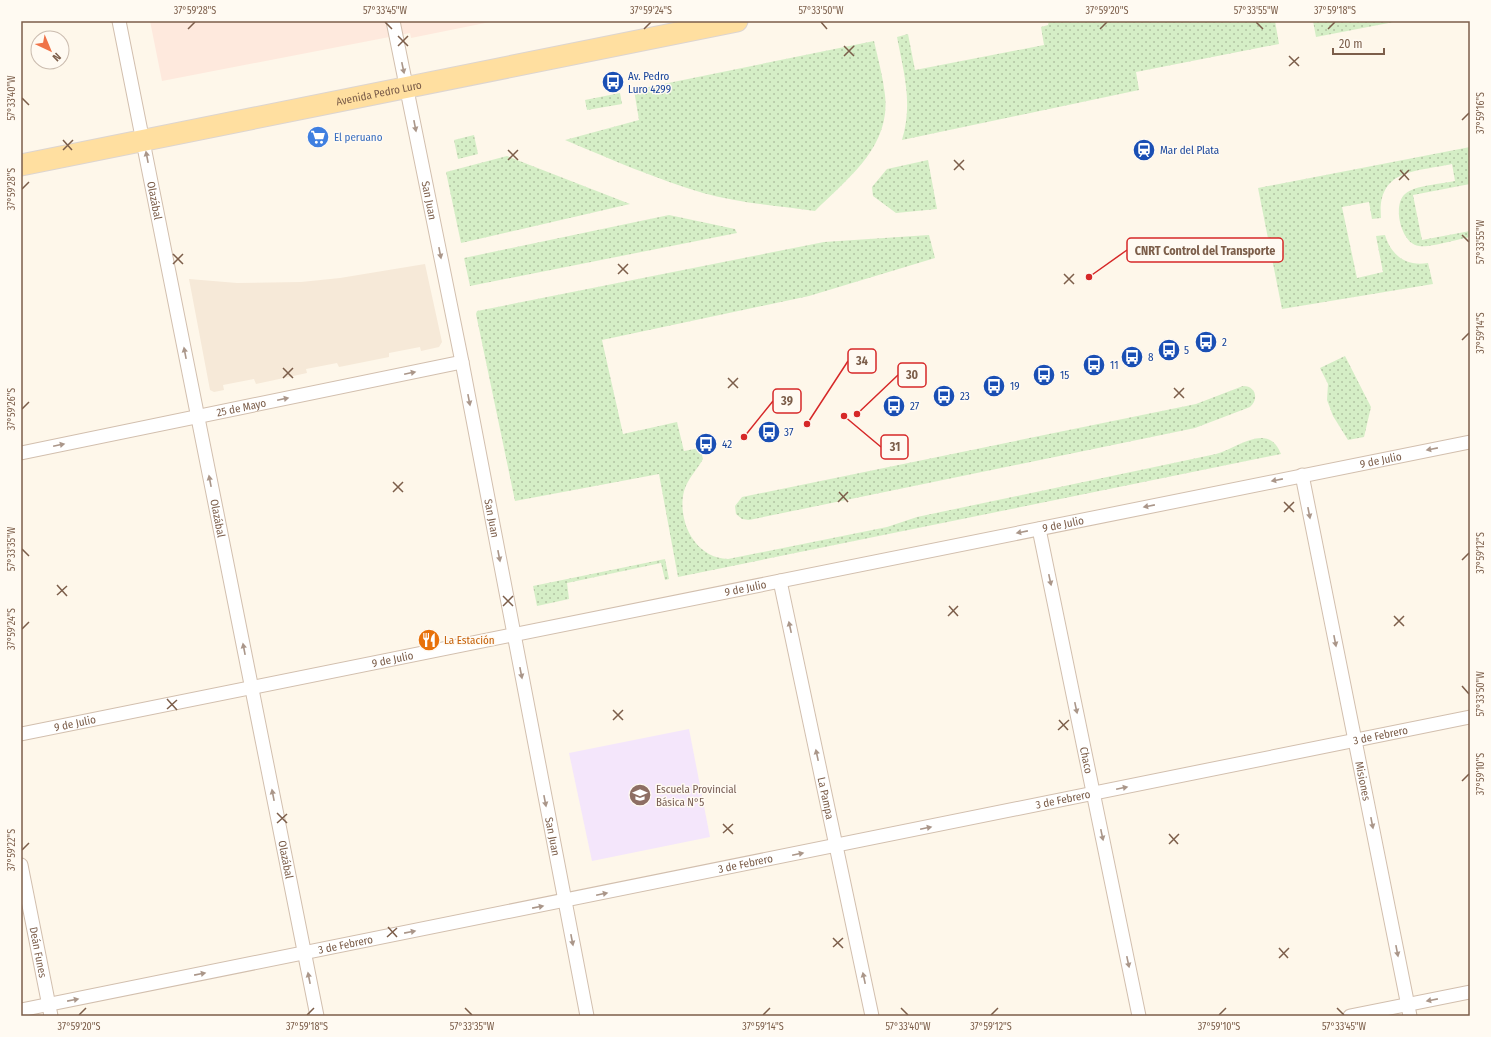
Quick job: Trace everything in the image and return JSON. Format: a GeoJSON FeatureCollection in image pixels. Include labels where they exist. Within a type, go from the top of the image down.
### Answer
{"type":"FeatureCollection","features":[{"type":"Feature","properties":{"kind":"main road","name":"Avenida Pedro Luro"},"geometry":{"type":"LineString","coordinates":[[21,165],[407,88],[670,28],[737,21]]}},
{"type":"Feature","properties":{"kind":"street","name":"Olazábal"},"geometry":{"type":"LineString","coordinates":[[119,21],[317,1016]]}},
{"type":"Feature","properties":{"kind":"street","name":"San Juan"},"geometry":{"type":"LineString","coordinates":[[393,21],[462,362],[587,1016]]}},
{"type":"Feature","properties":{"kind":"street","name":"25 de Mayo"},"geometry":{"type":"LineString","coordinates":[[21,453],[462,362]]}},
{"type":"Feature","properties":{"kind":"street","name":"9 de Julio"},"geometry":{"type":"LineString","coordinates":[[21,734],[1470,442]]}},
{"type":"Feature","properties":{"kind":"street","name":"Misiones"},"geometry":{"type":"LineString","coordinates":[[1302,475],[1409,1010]]}},
{"type":"Feature","properties":{"kind":"street","name":"Chaco"},"geometry":{"type":"LineString","coordinates":[[1039,529],[1139,1016]]}},
{"type":"Feature","properties":{"kind":"street","name":"La Pampa"},"geometry":{"type":"LineString","coordinates":[[780,581],[872,1016]]}},
{"type":"Feature","properties":{"kind":"street","name":"3 de Febrero"},"geometry":{"type":"LineString","coordinates":[[21,1010],[50,1010],[304,954],[1470,717]]}},
{"type":"Feature","properties":{"kind":"street","name":"Deán Funes"},"geometry":{"type":"LineString","coordinates":[[21,865],[50,1010]]}},
{"type":"Feature","properties":{"kind":"street"},"geometry":{"type":"LineString","coordinates":[[1350,1016],[1409,1010],[1470,992]]}},
{"type":"Feature","properties":{"kind":"shaded area"},"geometry":{"type":"Polygon","coordinates":[[[150,21],[495,21],[411,38],[410,33],[162,81],[150,21]]]}},
{"type":"Feature","properties":{"kind":"shaded area"},"geometry":{"type":"Polygon","coordinates":[[[425,264],[442,342],[439,347],[421,351],[420,347],[389,353],[389,357],[339,367],[337,363],[306,369],[307,373],[256,384],[254,379],[223,385],[224,390],[214,392],[210,390],[189,279],[237,283],[301,282],[340,278],[425,264]]]}},
{"type":"Feature","properties":{"kind":"shaded area","name":"Escuela Provincial Básica N°5"},"geometry":{"type":"Polygon","coordinates":[[[689,729],[710,837],[592,861],[569,753],[689,729]]]}},
{"type":"Feature","properties":{"kind":"green space"},"geometry":{"type":"Polygon","coordinates":[[[1049,21],[1275,21],[1279,44],[1136,72],[1139,90],[902,140],[907,114],[907,101],[905,76],[897,37],[908,34],[915,70],[1044,45],[1041,27],[1048,25],[1049,21]]]}},
{"type":"Feature","properties":{"kind":"green space"},"geometry":{"type":"Polygon","coordinates":[[[1313,21],[1399,21],[1316,37],[1313,21]]]}},
{"type":"Feature","properties":{"kind":"green space"},"geometry":{"type":"Polygon","coordinates":[[[874,41],[885,95],[885,114],[881,131],[874,146],[853,174],[815,211],[745,202],[703,193],[651,175],[565,140],[639,120],[634,90],[874,41]]]}},
{"type":"Feature","properties":{"kind":"green space"},"geometry":{"type":"Polygon","coordinates":[[[620,93],[622,104],[587,110],[585,100],[620,93]]]}},
{"type":"Feature","properties":{"kind":"green space"},"geometry":{"type":"Polygon","coordinates":[[[474,135],[478,154],[458,159],[454,140],[474,135]]]}},
{"type":"Feature","properties":{"kind":"green space"},"geometry":{"type":"Polygon","coordinates":[[[1470,147],[1470,184],[1413,195],[1422,240],[1470,231],[1470,237],[1437,245],[1419,246],[1413,244],[1407,239],[1400,223],[1399,206],[1401,199],[1405,194],[1409,191],[1422,187],[1455,181],[1452,164],[1412,172],[1392,181],[1385,190],[1381,202],[1381,218],[1372,219],[1369,202],[1342,207],[1357,278],[1383,272],[1376,236],[1385,235],[1391,248],[1400,258],[1413,263],[1428,263],[1433,284],[1282,309],[1258,188],[1470,147]]]}},
{"type":"Feature","properties":{"kind":"green space"},"geometry":{"type":"Polygon","coordinates":[[[507,156],[630,204],[461,243],[446,172],[507,156]]]}},
{"type":"Feature","properties":{"kind":"green space"},"geometry":{"type":"Polygon","coordinates":[[[928,160],[937,209],[896,213],[873,196],[872,187],[887,169],[928,160]]]}},
{"type":"Feature","properties":{"kind":"green space"},"geometry":{"type":"Polygon","coordinates":[[[669,215],[735,229],[737,233],[470,286],[464,258],[669,215]]]}},
{"type":"Feature","properties":{"kind":"green space"},"geometry":{"type":"Polygon","coordinates":[[[929,235],[935,258],[809,296],[602,340],[623,434],[677,422],[684,451],[700,448],[703,459],[686,486],[682,502],[683,514],[691,536],[697,545],[706,552],[716,557],[728,559],[887,527],[917,517],[1216,454],[1252,439],[1268,439],[1275,444],[1281,454],[678,577],[659,474],[515,501],[476,314],[477,311],[824,242],[929,235]]]}},
{"type":"Feature","properties":{"kind":"green space"},"geometry":{"type":"Polygon","coordinates":[[[1345,356],[1371,407],[1364,437],[1348,440],[1333,416],[1327,400],[1328,384],[1320,368],[1345,356]]]}},
{"type":"Feature","properties":{"kind":"green space"},"geometry":{"type":"Polygon","coordinates":[[[1243,386],[1251,388],[1255,394],[1255,400],[1250,407],[1195,428],[749,520],[742,519],[736,514],[735,506],[742,497],[1196,404],[1243,386]]]}},
{"type":"Feature","properties":{"kind":"green space"},"geometry":{"type":"Polygon","coordinates":[[[665,559],[669,579],[665,580],[661,563],[567,583],[569,599],[537,606],[533,586],[665,559]]]}},
{"type":"Feature","properties":{"kind":"place","name":"Av. Pedro Luro 4299"},"geometry":{"type":"Point","coordinates":[613,82]}},
{"type":"Feature","properties":{"kind":"place","name":"El peruano"},"geometry":{"type":"Point","coordinates":[318,137]}},
{"type":"Feature","properties":{"kind":"place","name":"Mar del Plata"},"geometry":{"type":"Point","coordinates":[1144,150]}},
{"type":"Feature","properties":{"kind":"place","name":"CNRT Control del Transporte"},"geometry":{"type":"Point","coordinates":[1089,277]}},
{"type":"Feature","properties":{"kind":"place","name":"2"},"geometry":{"type":"Point","coordinates":[1206,342]}},
{"type":"Feature","properties":{"kind":"place","name":"5"},"geometry":{"type":"Point","coordinates":[1169,350]}},
{"type":"Feature","properties":{"kind":"place","name":"8"},"geometry":{"type":"Point","coordinates":[1132,357]}},
{"type":"Feature","properties":{"kind":"place","name":"11"},"geometry":{"type":"Point","coordinates":[1094,365]}},
{"type":"Feature","properties":{"kind":"place","name":"15"},"geometry":{"type":"Point","coordinates":[1044,375]}},
{"type":"Feature","properties":{"kind":"place","name":"19"},"geometry":{"type":"Point","coordinates":[994,386]}},
{"type":"Feature","properties":{"kind":"place","name":"23"},"geometry":{"type":"Point","coordinates":[944,396]}},
{"type":"Feature","properties":{"kind":"place","name":"27"},"geometry":{"type":"Point","coordinates":[894,406]}},
{"type":"Feature","properties":{"kind":"place","name":"30"},"geometry":{"type":"Point","coordinates":[857,414]}},
{"type":"Feature","properties":{"kind":"place","name":"31"},"geometry":{"type":"Point","coordinates":[844,416]}},
{"type":"Feature","properties":{"kind":"place","name":"34"},"geometry":{"type":"Point","coordinates":[807,424]}},
{"type":"Feature","properties":{"kind":"place","name":"37"},"geometry":{"type":"Point","coordinates":[769,432]}},
{"type":"Feature","properties":{"kind":"place","name":"39"},"geometry":{"type":"Point","coordinates":[744,437]}},
{"type":"Feature","properties":{"kind":"place","name":"42"},"geometry":{"type":"Point","coordinates":[706,444]}},
{"type":"Feature","properties":{"kind":"place","name":"La Estación"},"geometry":{"type":"Point","coordinates":[429,640]}},
{"type":"Feature","properties":{"kind":"place","name":"Escuela Provincial Básica N°5"},"geometry":{"type":"Point","coordinates":[640,795]}}]}
